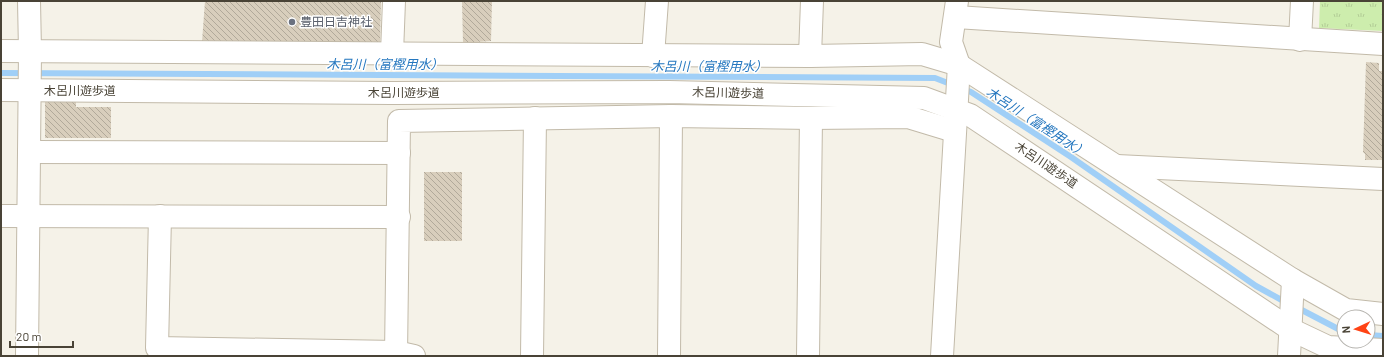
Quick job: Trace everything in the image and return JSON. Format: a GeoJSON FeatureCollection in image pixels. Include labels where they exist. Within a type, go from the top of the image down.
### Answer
{"type":"FeatureCollection","features":[{"type":"Feature","properties":{"kind":"street"},"geometry":{"type":"LineString","coordinates":[[27,356],[30,57],[29,1]]}},
{"type":"Feature","properties":{"kind":"street"},"geometry":{"type":"LineString","coordinates":[[392,53],[394,1]]}},
{"type":"Feature","properties":{"kind":"street"},"geometry":{"type":"LineString","coordinates":[[653,56],[657,1]]}},
{"type":"Feature","properties":{"kind":"street"},"geometry":{"type":"LineString","coordinates":[[810,56],[812,1]]}},
{"type":"Feature","properties":{"kind":"street"},"geometry":{"type":"LineString","coordinates":[[1300,40],[1302,1]]}},
{"type":"Feature","properties":{"kind":"street"},"geometry":{"type":"LineString","coordinates":[[942,356],[958,72],[951,42],[956,9],[1300,40],[1383,44]]}},
{"type":"Feature","properties":{"kind":"street"},"geometry":{"type":"LineString","coordinates":[[1,51],[30,57],[392,53],[653,56],[922,54],[958,72],[1116,166],[1293,286],[1346,310],[1383,314]]}},
{"type":"Feature","properties":{"kind":"street","name":"木呂川遊歩道"},"geometry":{"type":"LineString","coordinates":[[1,90],[29,88],[384,93],[669,92],[924,98],[955,115],[970,115],[1328,348],[1383,350]]}},
{"type":"Feature","properties":{"kind":"street"},"geometry":{"type":"LineString","coordinates":[[160,216],[156,348],[402,355],[399,217],[399,121],[670,116],[811,118],[955,115]]}},
{"type":"Feature","properties":{"kind":"street"},"geometry":{"type":"LineString","coordinates":[[669,356],[670,116]]}},
{"type":"Feature","properties":{"kind":"street"},"geometry":{"type":"LineString","coordinates":[[532,356],[535,118]]}},
{"type":"Feature","properties":{"kind":"street"},"geometry":{"type":"LineString","coordinates":[[808,356],[811,118]]}},
{"type":"Feature","properties":{"kind":"street"},"geometry":{"type":"LineString","coordinates":[[29,152],[399,153]]}},
{"type":"Feature","properties":{"kind":"street"},"geometry":{"type":"LineString","coordinates":[[1116,166],[1383,179]]}},
{"type":"Feature","properties":{"kind":"street"},"geometry":{"type":"LineString","coordinates":[[1,216],[399,217]]}},
{"type":"Feature","properties":{"kind":"street"},"geometry":{"type":"LineString","coordinates":[[1289,356],[1293,286]]}},
{"type":"Feature","properties":{"kind":"green space"},"geometry":{"type":"Polygon","coordinates":[[[1320,1],[1383,1],[1383,31],[1319,28],[1320,1]]]}},
{"type":"Feature","properties":{"kind":"building","name":"豊田日吉神社"},"geometry":{"type":"Polygon","coordinates":[[[205,1],[381,1],[380,47],[202,42],[205,1]]]}},
{"type":"Feature","properties":{"kind":"building"},"geometry":{"type":"Polygon","coordinates":[[[462,1],[492,1],[491,41],[463,43],[462,1]]]}},
{"type":"Feature","properties":{"kind":"building"},"geometry":{"type":"Polygon","coordinates":[[[1366,62],[1379,63],[1379,71],[1383,71],[1383,160],[1365,160],[1365,154],[1363,152],[1366,62]]]}},
{"type":"Feature","properties":{"kind":"building"},"geometry":{"type":"Polygon","coordinates":[[[45,96],[76,96],[76,107],[111,107],[111,138],[45,138],[45,96]]]}},
{"type":"Feature","properties":{"kind":"building"},"geometry":{"type":"Polygon","coordinates":[[[424,172],[462,172],[462,241],[424,241],[424,172]]]}},
{"type":"Feature","properties":{"kind":"waterway","name":"木呂川（富樫用水）"},"geometry":{"type":"LineString","coordinates":[[1,73],[935,78],[971,92],[1071,157],[1256,286],[1287,303]]}},
{"type":"Feature","properties":{"kind":"waterway","name":"木呂川（富樫用水）"},"geometry":{"type":"LineString","coordinates":[[1296,307],[1336,328]]}},
{"type":"Feature","properties":{"kind":"waterway","name":"木呂川（富樫用水）"},"geometry":{"type":"LineString","coordinates":[[1376,336],[1383,336]]}},
{"type":"Feature","properties":{"kind":"place","name":"豊田日吉神社"},"geometry":{"type":"Point","coordinates":[292,22]}}]}
